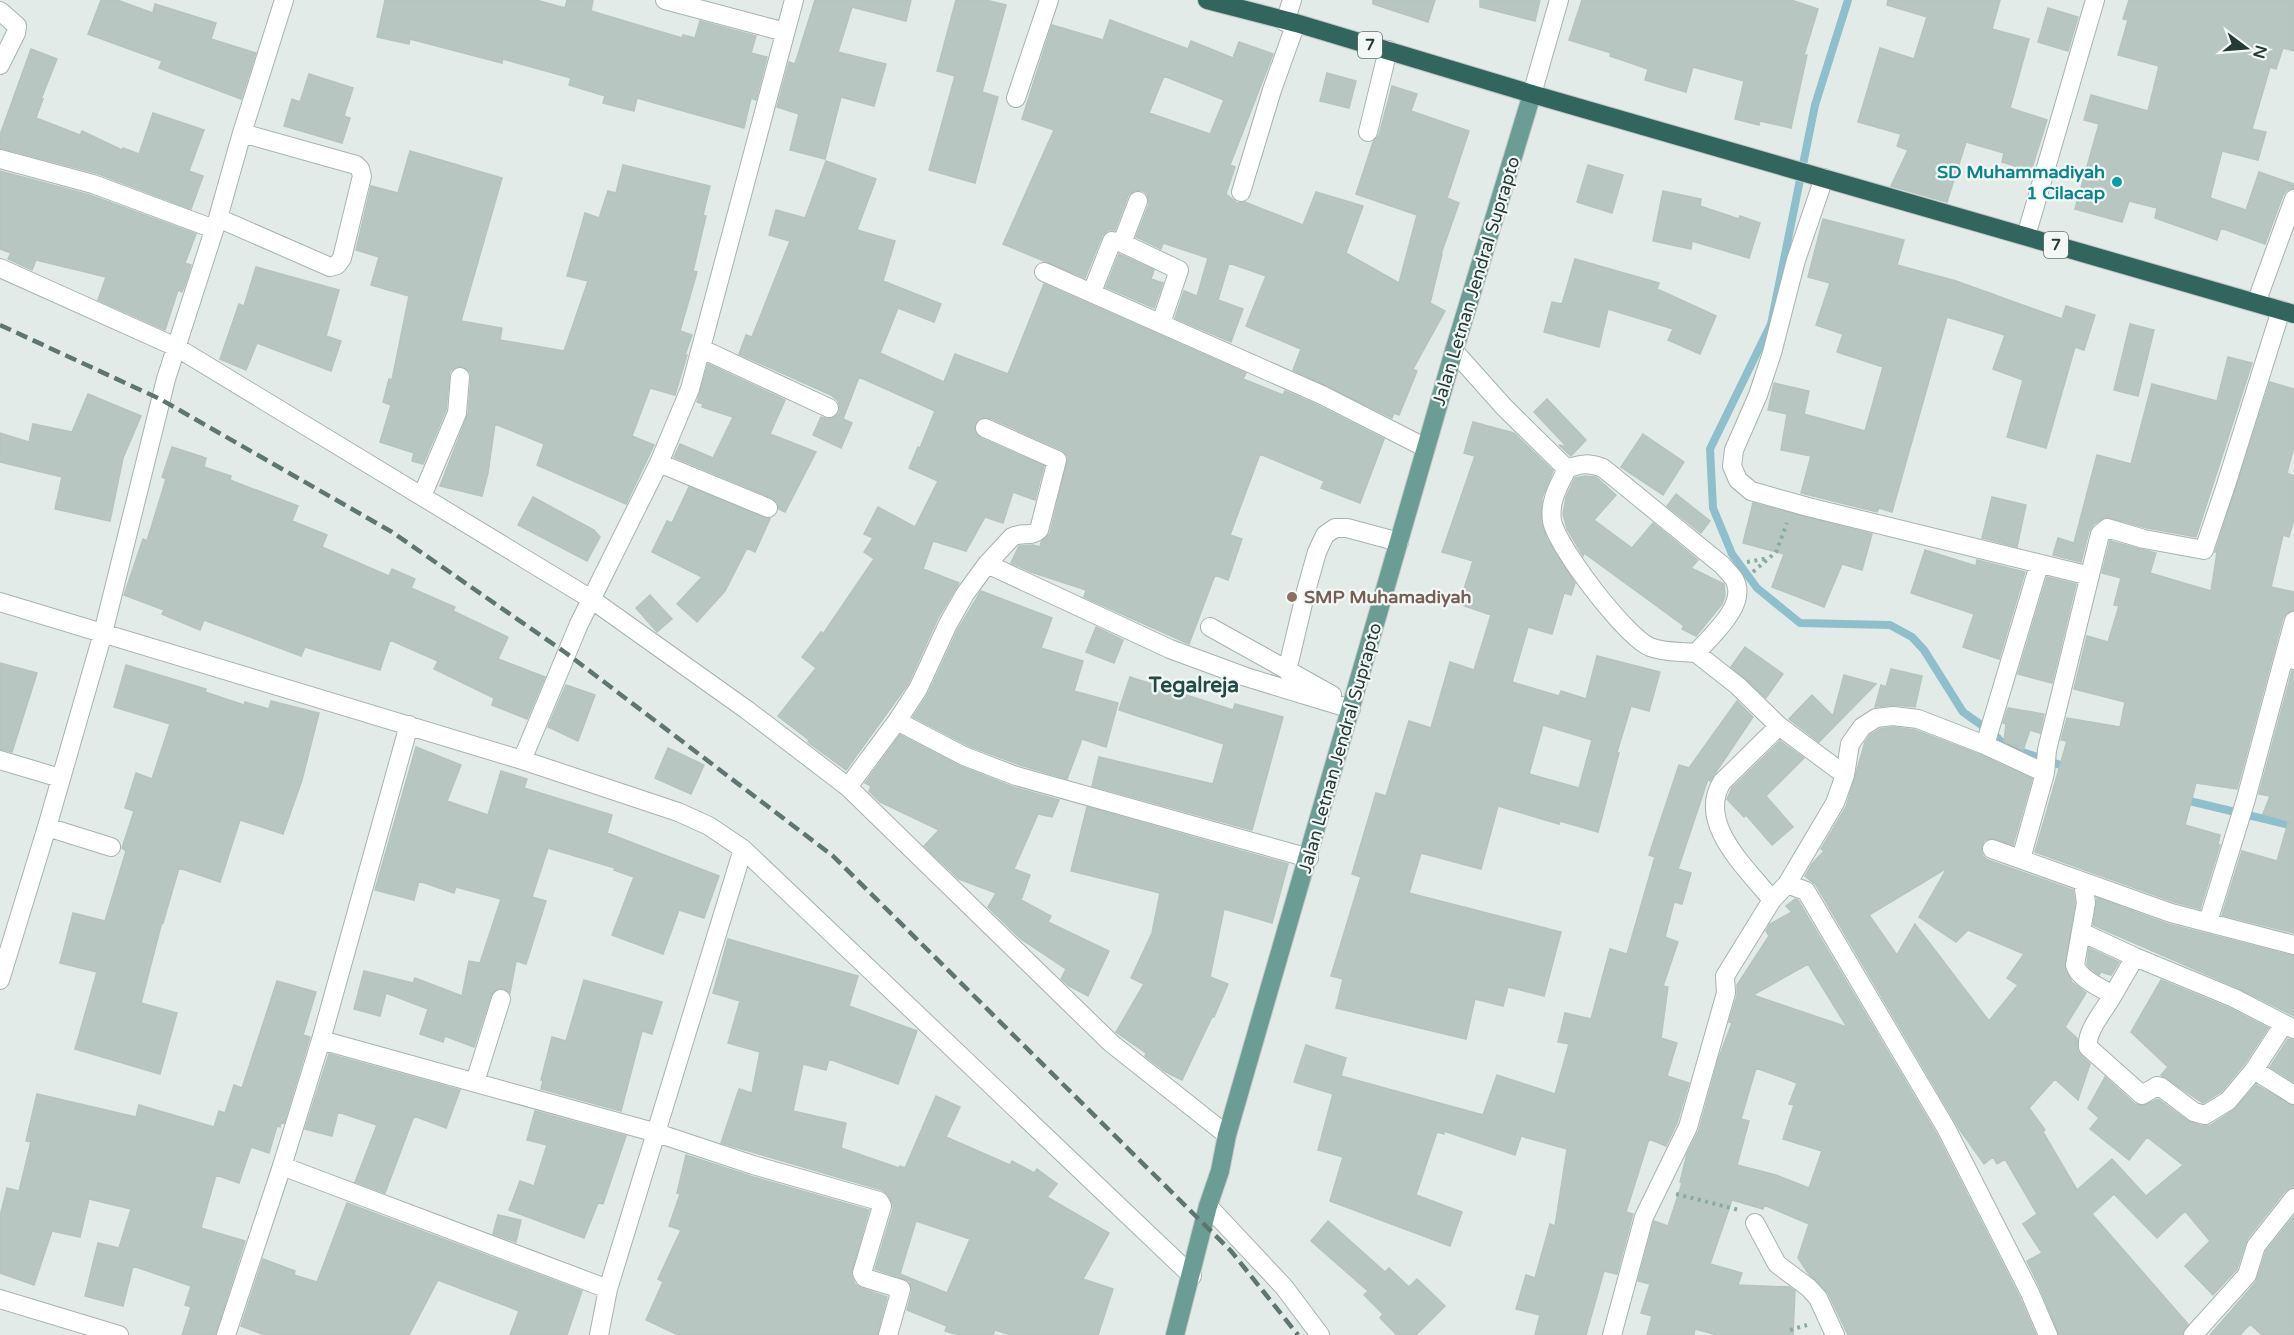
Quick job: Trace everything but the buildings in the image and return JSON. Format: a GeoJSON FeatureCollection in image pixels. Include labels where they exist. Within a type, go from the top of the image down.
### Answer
{"type":"FeatureCollection","features":[{"type":"Feature","properties":{"kind":"highway","name":"7"},"geometry":{"type":"LineString","coordinates":[[1207,0],[1388,50],[1532,94],[2287,312]]}},
{"type":"Feature","properties":{"kind":"main road","name":"Jalan Letnan Jendral Suprapto"},"geometry":{"type":"LineString","coordinates":[[1175,1335],[1220,1170],[1227,1135],[1454,351],[1532,94]]}},
{"type":"Feature","properties":{"kind":"street"},"geometry":{"type":"LineString","coordinates":[[0,981],[48,826],[103,633],[158,410],[176,347],[284,0]]}},
{"type":"Feature","properties":{"kind":"street"},"geometry":{"type":"LineString","coordinates":[[665,0],[785,32]]}},
{"type":"Feature","properties":{"kind":"street"},"geometry":{"type":"LineString","coordinates":[[522,760],[591,598],[659,463],[690,389],[794,0]]}},
{"type":"Feature","properties":{"kind":"street"},"geometry":{"type":"LineString","coordinates":[[1016,98],[1049,0]]}},
{"type":"Feature","properties":{"kind":"street"},"geometry":{"type":"LineString","coordinates":[[1241,192],[1291,22],[1292,0]]}},
{"type":"Feature","properties":{"kind":"street"},"geometry":{"type":"LineString","coordinates":[[1532,94],[1559,0]]}},
{"type":"Feature","properties":{"kind":"street"},"geometry":{"type":"LineString","coordinates":[[2026,236],[2095,0]]}},
{"type":"Feature","properties":{"kind":"street"},"geometry":{"type":"LineString","coordinates":[[0,11],[17,27],[0,65]]}},
{"type":"Feature","properties":{"kind":"street"},"geometry":{"type":"LineString","coordinates":[[1368,132],[1388,50]]}},
{"type":"Feature","properties":{"kind":"street"},"geometry":{"type":"LineString","coordinates":[[0,159],[93,184],[216,224],[330,267],[337,265],[342,258],[362,176],[360,169],[356,165],[242,133]]}},
{"type":"Feature","properties":{"kind":"street"},"geometry":{"type":"LineString","coordinates":[[1821,177],[1796,260],[1772,353],[1758,396],[1734,450],[1732,466],[1738,480],[1750,491],[1866,523],[2090,576]]}},
{"type":"Feature","properties":{"kind":"street"},"geometry":{"type":"LineString","coordinates":[[2256,303],[2294,199]]}},
{"type":"Feature","properties":{"kind":"street"},"geometry":{"type":"LineString","coordinates":[[1122,243],[1138,201]]}},
{"type":"Feature","properties":{"kind":"street"},"geometry":{"type":"LineString","coordinates":[[1092,292],[1112,241],[1122,243],[1179,270],[1161,322]]}},
{"type":"Feature","properties":{"kind":"street"},"geometry":{"type":"LineString","coordinates":[[0,268],[176,347],[591,598],[747,710],[848,787],[1111,1043],[1227,1135]]}},
{"type":"Feature","properties":{"kind":"street"},"geometry":{"type":"LineString","coordinates":[[1044,272],[1322,395],[1426,448]]}},
{"type":"Feature","properties":{"kind":"street"},"geometry":{"type":"LineString","coordinates":[[2021,859],[2046,764],[2100,534],[2107,528],[2144,539],[2204,550],[2287,312]]}},
{"type":"Feature","properties":{"kind":"street"},"geometry":{"type":"LineString","coordinates":[[702,349],[829,408]]}},
{"type":"Feature","properties":{"kind":"street"},"geometry":{"type":"LineString","coordinates":[[1454,351],[1504,407],[1568,469]]}},
{"type":"Feature","properties":{"kind":"street"},"geometry":{"type":"LineString","coordinates":[[422,496],[457,413],[460,377]]}},
{"type":"Feature","properties":{"kind":"street"},"geometry":{"type":"LineString","coordinates":[[848,787],[918,689],[948,624],[965,594],[987,564],[1012,537],[1017,534],[1034,534],[1039,530],[1057,460],[985,428]]}},
{"type":"Feature","properties":{"kind":"street"},"geometry":{"type":"LineString","coordinates":[[659,463],[768,508]]}},
{"type":"Feature","properties":{"kind":"street"},"geometry":{"type":"LineString","coordinates":[[1693,653],[1732,611],[1738,596],[1735,580],[1603,468],[1590,464],[1579,464],[1568,469],[1553,498],[1552,521],[1561,543],[1614,616],[1632,635],[1649,646],[1669,652],[1693,653],[1738,686],[1779,726],[1845,775]]}},
{"type":"Feature","properties":{"kind":"street"},"geometry":{"type":"LineString","coordinates":[[1287,671],[1306,591],[1317,552],[1325,535],[1335,528],[1347,528],[1399,542]]}},
{"type":"Feature","properties":{"kind":"street"},"geometry":{"type":"LineString","coordinates":[[987,564],[1170,649],[1246,677],[1352,708]]}},
{"type":"Feature","properties":{"kind":"street"},"geometry":{"type":"LineString","coordinates":[[1988,733],[2039,565]]}},
{"type":"Feature","properties":{"kind":"street"},"geometry":{"type":"LineString","coordinates":[[0,602],[522,760],[678,812],[709,826],[743,849],[1192,1276]]}},
{"type":"Feature","properties":{"kind":"street"},"geometry":{"type":"LineString","coordinates":[[2208,922],[2289,658],[2294,621]]}},
{"type":"Feature","properties":{"kind":"street"},"geometry":{"type":"LineString","coordinates":[[1210,627],[1352,708]]}},
{"type":"Feature","properties":{"kind":"street"},"geometry":{"type":"LineString","coordinates":[[1612,1335],[1644,1217],[1688,1127],[1726,993],[1725,976],[1772,900],[1787,884],[1835,803],[1845,775],[1850,744],[1862,727],[1876,718],[1893,716],[1988,733],[2046,764]]}},
{"type":"Feature","properties":{"kind":"street"},"geometry":{"type":"LineString","coordinates":[[897,721],[964,756],[1016,776],[1309,858]]}},
{"type":"Feature","properties":{"kind":"street"},"geometry":{"type":"LineString","coordinates":[[226,1335],[321,1040],[409,725]]}},
{"type":"Feature","properties":{"kind":"street"},"geometry":{"type":"LineString","coordinates":[[1772,900],[1719,830],[1714,803],[1716,792],[1722,782],[1779,726]]}},
{"type":"Feature","properties":{"kind":"street"},"geometry":{"type":"LineString","coordinates":[[0,760],[60,778]]}},
{"type":"Feature","properties":{"kind":"street"},"geometry":{"type":"LineString","coordinates":[[48,826],[111,847]]}},
{"type":"Feature","properties":{"kind":"street"},"geometry":{"type":"LineString","coordinates":[[598,1335],[608,1289],[743,849]]}},
{"type":"Feature","properties":{"kind":"street"},"geometry":{"type":"LineString","coordinates":[[1992,849],[2171,913],[2294,945]]}},
{"type":"Feature","properties":{"kind":"street"},"geometry":{"type":"LineString","coordinates":[[2083,882],[2086,903],[2075,965],[2077,972],[2114,995]]}},
{"type":"Feature","properties":{"kind":"street"},"geometry":{"type":"LineString","coordinates":[[1787,884],[1806,891],[1946,1128],[2030,1293],[2048,1335]]}},
{"type":"Feature","properties":{"kind":"street"},"geometry":{"type":"LineString","coordinates":[[2081,932],[2234,998],[2289,1026],[2228,1101],[2205,1115],[2194,1112],[2161,1087],[2157,1086],[2142,1095],[2088,1047],[2090,1033],[2135,957]]}},
{"type":"Feature","properties":{"kind":"street"},"geometry":{"type":"LineString","coordinates":[[475,1082],[501,999]]}},
{"type":"Feature","properties":{"kind":"street"},"geometry":{"type":"LineString","coordinates":[[321,1040],[657,1134],[753,1166],[881,1203],[862,1273],[865,1278],[901,1289],[888,1335]]}},
{"type":"Feature","properties":{"kind":"street"},"geometry":{"type":"LineString","coordinates":[[2254,1070],[2294,1095]]}},
{"type":"Feature","properties":{"kind":"street"},"geometry":{"type":"LineString","coordinates":[[282,1166],[608,1289]]}},
{"type":"Feature","properties":{"kind":"street"},"geometry":{"type":"LineString","coordinates":[[2193,1335],[2247,1275],[2256,1246],[2294,1198]]}},
{"type":"Feature","properties":{"kind":"street"},"geometry":{"type":"LineString","coordinates":[[1209,1206],[1284,1287],[1320,1335]]}},
{"type":"Feature","properties":{"kind":"street"},"geometry":{"type":"LineString","coordinates":[[1755,1223],[1777,1264],[1818,1298],[1835,1335]]}},
{"type":"Feature","properties":{"kind":"street"},"geometry":{"type":"LineString","coordinates":[[0,1299],[119,1335]]}},
{"type":"Feature","properties":{"kind":"path"},"geometry":{"type":"LineString","coordinates":[[1757,568],[1770,558],[1779,546],[1793,503]]}},
{"type":"Feature","properties":{"kind":"path"},"geometry":{"type":"LineString","coordinates":[[1751,561],[1770,558]]}},
{"type":"Feature","properties":{"kind":"path"},"geometry":{"type":"LineString","coordinates":[[1658,1189],[1737,1209],[1755,1223]]}},
{"type":"Feature","properties":{"kind":"waterway"},"geometry":{"type":"LineString","coordinates":[[1848,0],[1815,105],[1771,324],[1710,449],[1713,508],[1732,554],[1757,588],[1800,623],[1890,625],[1912,637],[1924,650],[1963,712],[1994,734],[2005,746],[2069,768]]}},
{"type":"Feature","properties":{"kind":"waterway"},"geometry":{"type":"LineString","coordinates":[[2181,799],[2294,826]]}},
{"type":"Feature","properties":{"kind":"railway"},"geometry":{"type":"LineString","coordinates":[[0,325],[160,399],[392,532],[566,653],[833,856],[1231,1251],[1298,1335]]}},
{"type":"Feature","properties":{"kind":"place","name":"SD Muhammadiyah 1 Cilacap"},"geometry":{"type":"Point","coordinates":[2117,182]}},
{"type":"Feature","properties":{"kind":"place","name":"SMP Muhamadiyah"},"geometry":{"type":"Point","coordinates":[1292,597]}},
{"type":"Feature","properties":{"kind":"district","name":"Tegalreja"},"geometry":{"type":"Point","coordinates":[1194,685]}}]}
